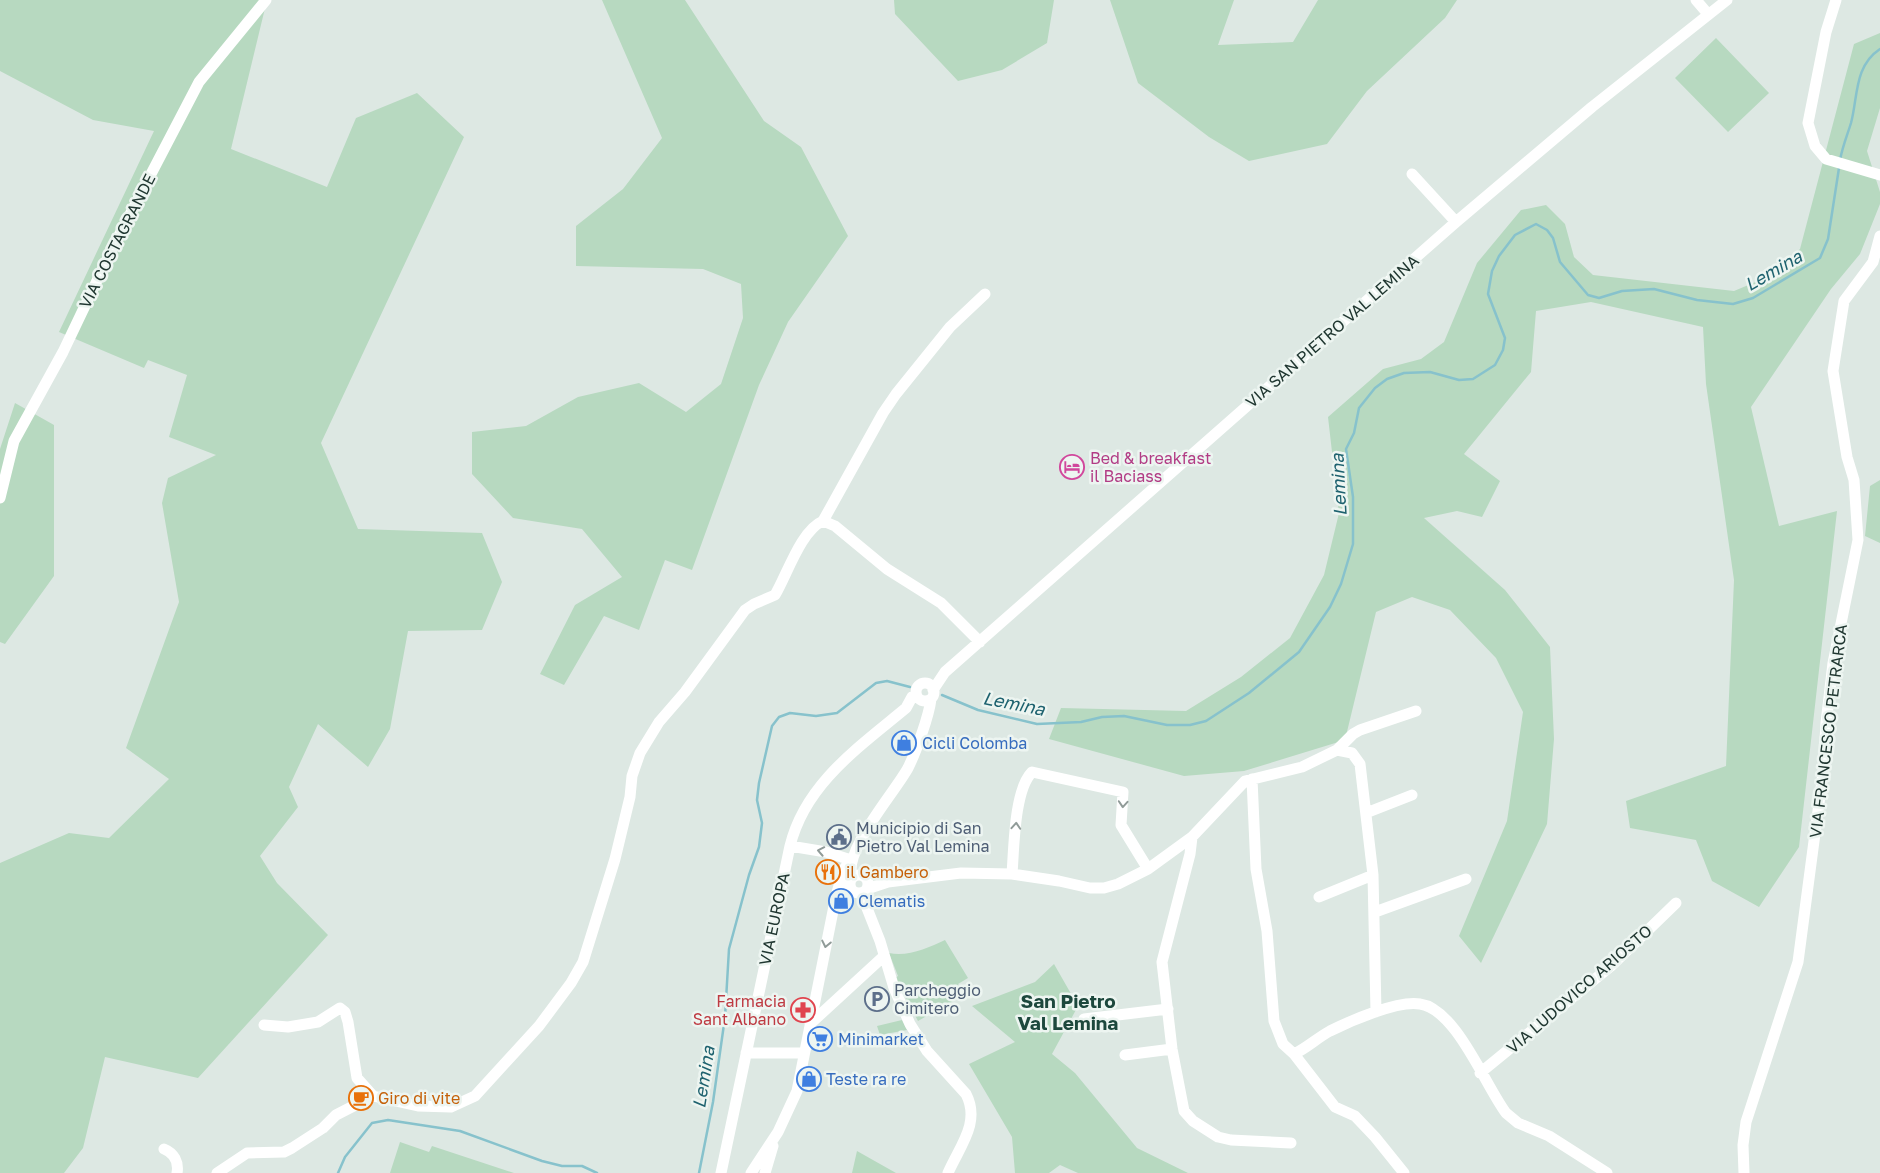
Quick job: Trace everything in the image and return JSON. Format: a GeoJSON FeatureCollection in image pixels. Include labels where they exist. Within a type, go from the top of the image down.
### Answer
{"type":"FeatureCollection","features":[{"type":"Feature","properties":{"kind":"street","name":"VIA COSTAGRANDE"},"geometry":{"type":"LineString","coordinates":[[0,498],[14,441],[63,352],[118,237],[199,82],[266,0]]}},
{"type":"Feature","properties":{"kind":"street"},"geometry":{"type":"LineString","coordinates":[[1696,0],[1708,14]]}},
{"type":"Feature","properties":{"kind":"street","name":"VIA SAN PIETRO VAL LEMINA"},"geometry":{"type":"LineString","coordinates":[[925,695],[945,672],[1456,222],[1592,107],[1727,0]]}},
{"type":"Feature","properties":{"kind":"street"},"geometry":{"type":"LineString","coordinates":[[1836,0],[1826,32],[1808,123],[1815,146],[1826,159],[1880,175]]}},
{"type":"Feature","properties":{"kind":"street"},"geometry":{"type":"LineString","coordinates":[[1412,174],[1456,222]]}},
{"type":"Feature","properties":{"kind":"street","name":"VIA FRANCESCO PETRARCA"},"geometry":{"type":"LineString","coordinates":[[1744,1173],[1743,1145],[1746,1122],[1798,962],[1823,773],[1826,723],[1833,663],[1858,540],[1854,480],[1847,457],[1834,379],[1837,343],[1844,301],[1873,262],[1880,236]]}},
{"type":"Feature","properties":{"kind":"street"},"geometry":{"type":"LineString","coordinates":[[264,1025],[288,1027],[318,1022],[340,1008],[345,1012],[348,1022],[357,1078],[373,1096],[418,1106],[451,1107],[460,1105],[475,1096],[539,1026],[571,983],[583,962],[615,859],[630,797],[632,776],[640,753],[658,722],[685,692],[746,610],[754,604],[775,595],[806,536],[814,525],[823,521],[896,394],[950,327],[985,294]]}},
{"type":"Feature","properties":{"kind":"street"},"geometry":{"type":"LineString","coordinates":[[823,521],[834,526],[888,569],[940,603],[980,642]]}},
{"type":"Feature","properties":{"kind":"street"},"geometry":{"type":"LineString","coordinates":[[925,695],[926,714],[908,768],[887,803],[860,839],[850,870],[860,883],[894,988],[915,1034],[927,1051],[966,1094],[972,1109],[971,1124],[948,1173]]}},
{"type":"Feature","properties":{"kind":"street","name":"VIA EUROPA"},"geometry":{"type":"LineString","coordinates":[[721,1173],[790,846],[798,818],[814,792],[860,747],[906,708],[925,695]]}},
{"type":"Feature","properties":{"kind":"street"},"geometry":{"type":"LineString","coordinates":[[837,892],[860,883],[882,883],[961,873],[1012,874],[1090,888],[1118,884],[1148,869],[1192,837],[1240,784],[1252,779],[1302,767],[1337,750],[1353,734],[1360,730],[1416,711]]}},
{"type":"Feature","properties":{"kind":"street"},"geometry":{"type":"LineString","coordinates":[[1337,750],[1352,753],[1360,764],[1373,876],[1376,1012]]}},
{"type":"Feature","properties":{"kind":"street"},"geometry":{"type":"LineString","coordinates":[[1012,874],[1016,816],[1026,778],[1032,772],[1123,792],[1121,825],[1148,869]]}},
{"type":"Feature","properties":{"kind":"street"},"geometry":{"type":"LineString","coordinates":[[1252,779],[1256,869],[1267,931],[1274,1021],[1283,1044],[1294,1054],[1335,1107],[1355,1116],[1404,1173]]}},
{"type":"Feature","properties":{"kind":"street"},"geometry":{"type":"LineString","coordinates":[[1366,812],[1412,795]]}},
{"type":"Feature","properties":{"kind":"street"},"geometry":{"type":"LineString","coordinates":[[1192,837],[1190,854],[1162,962],[1172,1049],[1184,1111],[1193,1121],[1218,1137],[1231,1140],[1291,1143]]}},
{"type":"Feature","properties":{"kind":"street"},"geometry":{"type":"LineString","coordinates":[[790,846],[854,856]]}},
{"type":"Feature","properties":{"kind":"street"},"geometry":{"type":"LineString","coordinates":[[765,1173],[778,1132],[797,1091],[837,892],[844,869],[854,856]]}},
{"type":"Feature","properties":{"kind":"street"},"geometry":{"type":"LineString","coordinates":[[1320,897],[1373,876]]}},
{"type":"Feature","properties":{"kind":"street"},"geometry":{"type":"LineString","coordinates":[[1375,912],[1466,879]]}},
{"type":"Feature","properties":{"kind":"street","name":"VIA LUDOVICO ARIOSTO"},"geometry":{"type":"LineString","coordinates":[[1480,1073],[1611,966],[1676,903]]}},
{"type":"Feature","properties":{"kind":"street"},"geometry":{"type":"LineString","coordinates":[[810,1024],[884,956]]}},
{"type":"Feature","properties":{"kind":"street"},"geometry":{"type":"LineString","coordinates":[[1294,1054],[1330,1032],[1376,1012],[1412,1003],[1422,1004],[1436,1010],[1463,1042],[1496,1100],[1518,1123],[1549,1136],[1607,1173]]}},
{"type":"Feature","properties":{"kind":"street"},"geometry":{"type":"LineString","coordinates":[[1084,1019],[1168,1008]]}},
{"type":"Feature","properties":{"kind":"street"},"geometry":{"type":"LineString","coordinates":[[1125,1055],[1172,1049]]}},
{"type":"Feature","properties":{"kind":"street"},"geometry":{"type":"LineString","coordinates":[[746,1053],[804,1053]]}},
{"type":"Feature","properties":{"kind":"street"},"geometry":{"type":"LineString","coordinates":[[217,1173],[247,1153],[284,1152],[324,1128],[336,1115],[373,1096]]}},
{"type":"Feature","properties":{"kind":"street"},"geometry":{"type":"LineString","coordinates":[[751,1173],[778,1132]]}},
{"type":"Feature","properties":{"kind":"street"},"geometry":{"type":"LineString","coordinates":[[164,1149],[171,1152],[178,1166],[178,1173]]}},
{"type":"Feature","properties":{"kind":"green space"},"geometry":{"type":"Polygon","coordinates":[[[0,0],[267,0],[231,149],[327,187],[356,118],[417,93],[464,137],[321,443],[358,529],[482,533],[502,582],[482,630],[408,631],[390,729],[368,767],[318,724],[289,787],[298,807],[260,856],[277,883],[328,935],[198,1078],[105,1057],[83,1148],[64,1173],[0,1173],[0,863],[69,833],[109,838],[169,779],[126,748],[179,602],[162,503],[168,478],[216,455],[169,437],[187,375],[148,360],[144,368],[59,332],[154,131],[93,120],[0,71],[0,0]]]}},
{"type":"Feature","properties":{"kind":"green space"},"geometry":{"type":"Polygon","coordinates":[[[602,0],[685,0],[764,121],[801,147],[848,236],[788,322],[759,385],[692,570],[665,560],[639,630],[604,616],[564,685],[540,674],[575,605],[622,577],[582,529],[513,518],[472,474],[472,432],[526,426],[578,397],[639,383],[686,412],[721,384],[743,318],[741,284],[703,269],[576,266],[576,226],[623,189],[662,138],[602,0]]]}},
{"type":"Feature","properties":{"kind":"green space"},"geometry":{"type":"Polygon","coordinates":[[[894,0],[1054,0],[1047,43],[1002,70],[958,81],[895,14],[894,0]]]}},
{"type":"Feature","properties":{"kind":"green space"},"geometry":{"type":"Polygon","coordinates":[[[1110,0],[1234,0],[1218,45],[1293,42],[1318,0],[1457,0],[1445,18],[1367,91],[1327,144],[1249,161],[1209,137],[1138,83],[1110,0]]]}},
{"type":"Feature","properties":{"kind":"green space"},"geometry":{"type":"Polygon","coordinates":[[[1880,33],[1880,108],[1867,151],[1880,192],[1880,204],[1860,254],[1831,289],[1751,407],[1779,526],[1837,511],[1799,847],[1759,907],[1712,881],[1696,840],[1630,828],[1626,801],[1726,766],[1734,580],[1706,384],[1703,327],[1591,302],[1536,311],[1531,372],[1464,454],[1500,481],[1482,517],[1457,511],[1424,518],[1505,590],[1550,647],[1554,739],[1547,824],[1481,963],[1459,936],[1507,821],[1523,712],[1496,658],[1450,610],[1412,597],[1376,612],[1345,740],[1244,771],[1184,776],[1049,739],[1061,708],[1186,711],[1241,677],[1290,638],[1324,575],[1339,513],[1328,417],[1383,369],[1421,359],[1444,342],[1477,263],[1521,210],[1546,205],[1565,224],[1574,257],[1593,275],[1734,291],[1770,276],[1800,249],[1854,44],[1880,33]]]}},
{"type":"Feature","properties":{"kind":"green space"},"geometry":{"type":"Polygon","coordinates":[[[1716,38],[1769,93],[1728,132],[1675,78],[1716,38]]]}},
{"type":"Feature","properties":{"kind":"green space"},"geometry":{"type":"Polygon","coordinates":[[[15,403],[54,425],[54,576],[5,644],[0,642],[0,449],[15,403]]]}},
{"type":"Feature","properties":{"kind":"green space"},"geometry":{"type":"Polygon","coordinates":[[[1880,480],[1880,543],[1865,536],[1870,486],[1880,480]]]}},
{"type":"Feature","properties":{"kind":"green space"},"geometry":{"type":"Polygon","coordinates":[[[945,940],[968,978],[958,984],[965,994],[918,1021],[895,978],[898,976],[889,953],[911,953],[945,940]]]}},
{"type":"Feature","properties":{"kind":"green space"},"geometry":{"type":"Polygon","coordinates":[[[1054,964],[1078,1006],[1052,1054],[1075,1073],[1137,1148],[1188,1173],[1078,1173],[1060,1165],[1049,1173],[1015,1173],[1012,1137],[969,1064],[1015,1042],[972,1006],[1035,982],[1054,964]]]}},
{"type":"Feature","properties":{"kind":"green space"},"geometry":{"type":"Polygon","coordinates":[[[902,1020],[907,1030],[880,1035],[877,1026],[902,1020]]]}},
{"type":"Feature","properties":{"kind":"green space"},"geometry":{"type":"Polygon","coordinates":[[[400,1142],[429,1152],[432,1146],[514,1173],[390,1173],[400,1142]]]}},
{"type":"Feature","properties":{"kind":"green space"},"geometry":{"type":"Polygon","coordinates":[[[857,1151],[896,1173],[852,1173],[857,1151]]]}},
{"type":"Feature","properties":{"kind":"waterway","name":"Lemina"},"geometry":{"type":"LineString","coordinates":[[1840,160],[1851,123],[1861,73],[1865,64],[1880,49]]}},
{"type":"Feature","properties":{"kind":"waterway","name":"Lemina"},"geometry":{"type":"LineString","coordinates":[[942,695],[978,710],[1037,724],[1081,722],[1102,717],[1124,716],[1167,725],[1190,725],[1206,721],[1249,693],[1299,652],[1330,607],[1341,584],[1353,544],[1353,497],[1346,449],[1354,433],[1359,408],[1375,388],[1387,379],[1404,373],[1430,372],[1459,380],[1473,379],[1495,365],[1503,350],[1505,338],[1488,294],[1492,271],[1499,256],[1515,235],[1536,224],[1547,230],[1553,238],[1560,262],[1588,295],[1599,298],[1622,291],[1654,289],[1697,300],[1733,304],[1753,298],[1820,258],[1828,239],[1839,168]]}},
{"type":"Feature","properties":{"kind":"waterway","name":"Lemina"},"geometry":{"type":"LineString","coordinates":[[699,1173],[713,1102],[725,1017],[729,949],[749,875],[759,847],[762,823],[757,800],[772,726],[779,717],[790,713],[816,716],[837,713],[876,683],[887,681],[910,687]]}},
{"type":"Feature","properties":{"kind":"waterway","name":"Lemina"},"geometry":{"type":"LineString","coordinates":[[338,1173],[345,1157],[372,1123],[388,1120],[460,1131],[542,1161],[562,1166],[582,1166],[597,1173]]}},
{"type":"Feature","properties":{"kind":"place","name":"Bed & breakfast il Baciass"},"geometry":{"type":"Point","coordinates":[1072,467]}},
{"type":"Feature","properties":{"kind":"place","name":"Cicli Colomba"},"geometry":{"type":"Point","coordinates":[904,743]}},
{"type":"Feature","properties":{"kind":"place","name":"Municipio di San Pietro Val Lemina"},"geometry":{"type":"Point","coordinates":[839,837]}},
{"type":"Feature","properties":{"kind":"place","name":"il Gambero"},"geometry":{"type":"Point","coordinates":[828,872]}},
{"type":"Feature","properties":{"kind":"place","name":"Clematis"},"geometry":{"type":"Point","coordinates":[841,901]}},
{"type":"Feature","properties":{"kind":"place","name":"Parcheggio Cimitero"},"geometry":{"type":"Point","coordinates":[877,999]}},
{"type":"Feature","properties":{"kind":"place","name":"Farmacia Sant Albano"},"geometry":{"type":"Point","coordinates":[803,1010]}},
{"type":"Feature","properties":{"kind":"place","name":"Minimarket"},"geometry":{"type":"Point","coordinates":[820,1039]}},
{"type":"Feature","properties":{"kind":"place","name":"Teste ra re"},"geometry":{"type":"Point","coordinates":[809,1079]}},
{"type":"Feature","properties":{"kind":"place","name":"Giro di vite"},"geometry":{"type":"Point","coordinates":[361,1098]}},
{"type":"Feature","properties":{"kind":"district","name":"San Pietro Val Lemina"},"geometry":{"type":"Point","coordinates":[1068,1011]}}]}
